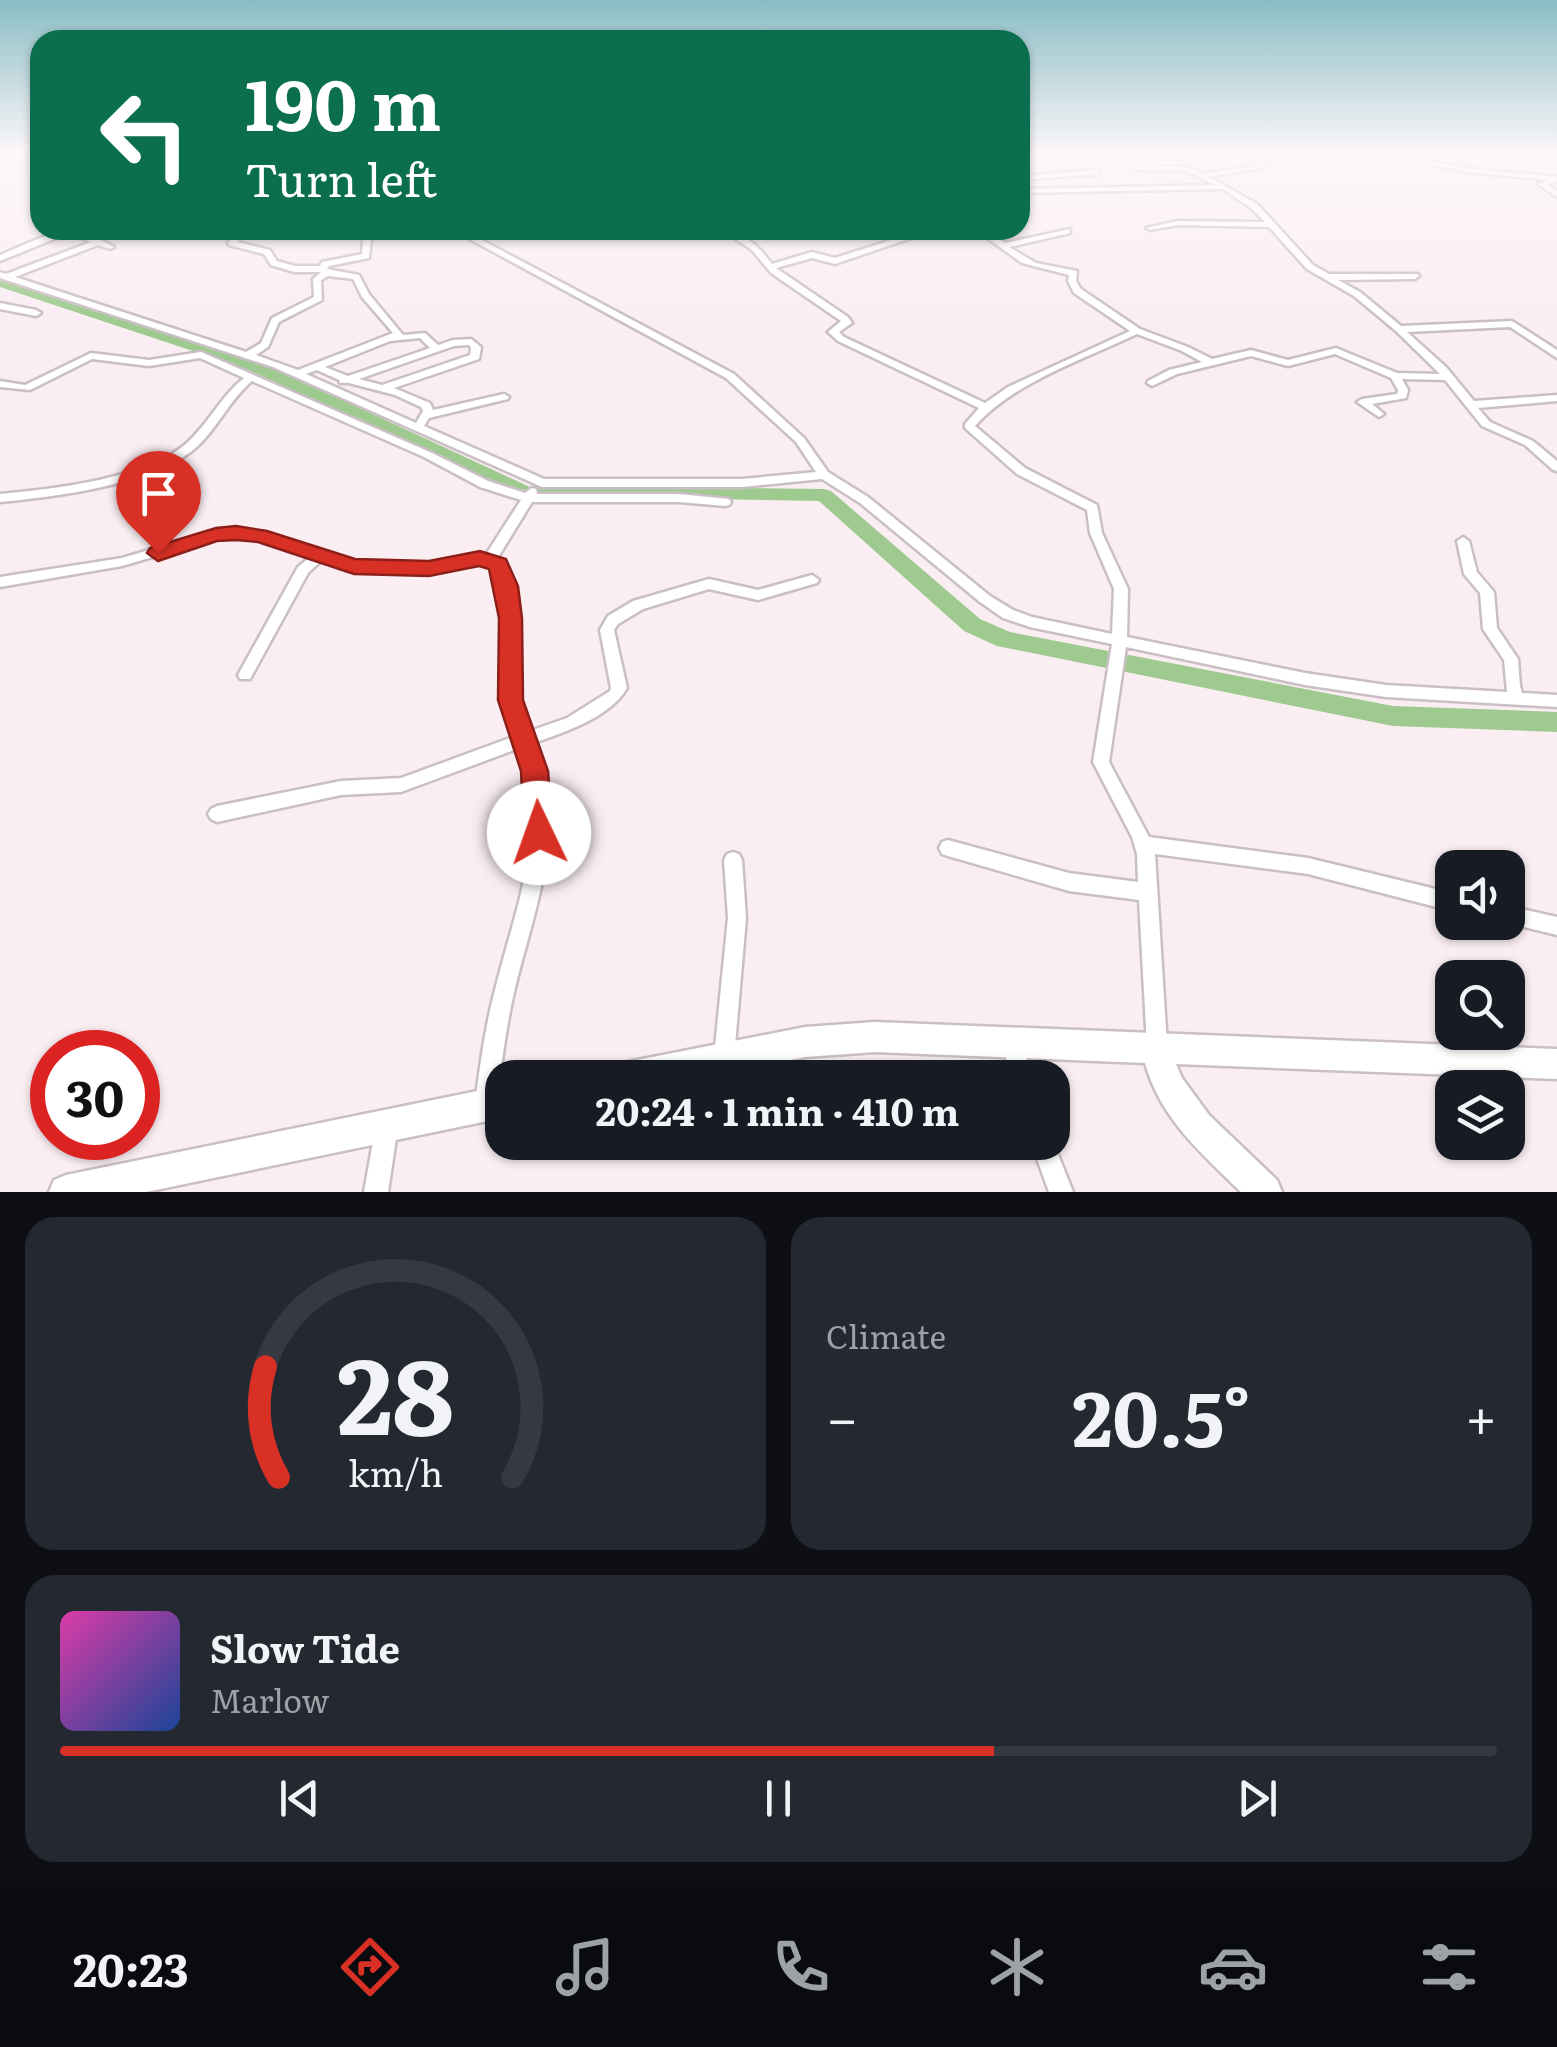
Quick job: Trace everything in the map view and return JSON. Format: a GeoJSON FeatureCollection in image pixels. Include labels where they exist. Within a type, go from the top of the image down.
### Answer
{"type":"FeatureCollection","features":[{"type":"Feature","properties":{"kind":"main road"},"geometry":{"type":"LineString","coordinates":[[709,1060],[836,1039],[1157,1046],[1557,1064]]}},
{"type":"Feature","properties":{"kind":"main road"},"geometry":{"type":"LineString","coordinates":[[1157,1046],[1160,1071],[1170,1092],[1266,1192]]}},
{"type":"Feature","properties":{"kind":"main road"},"geometry":{"type":"LineString","coordinates":[[66,1192],[485,1105]]}},
{"type":"Feature","properties":{"kind":"street"},"geometry":{"type":"LineString","coordinates":[[1257,210],[1310,266],[1357,294],[1400,330],[1448,376],[1486,424],[1528,443],[1557,467]]}},
{"type":"Feature","properties":{"kind":"street"},"geometry":{"type":"LineString","coordinates":[[1150,228],[1178,222],[1270,225]]}},
{"type":"Feature","properties":{"kind":"street"},"geometry":{"type":"LineString","coordinates":[[1030,239],[1067,231]]}},
{"type":"Feature","properties":{"kind":"street"},"geometry":{"type":"LineString","coordinates":[[0,258],[44,240]]}},
{"type":"Feature","properties":{"kind":"street"},"geometry":{"type":"LineString","coordinates":[[94,240],[110,248]]}},
{"type":"Feature","properties":{"kind":"street"},"geometry":{"type":"LineString","coordinates":[[235,240],[232,243],[267,252],[274,263],[356,277],[365,295],[398,329],[399,334],[389,340]]}},
{"type":"Feature","properties":{"kind":"street"},"geometry":{"type":"LineString","coordinates":[[248,355],[265,345],[275,320],[319,298],[317,280],[325,264],[366,256],[366,240]]}},
{"type":"Feature","properties":{"kind":"street"},"geometry":{"type":"LineString","coordinates":[[477,240],[716,367],[800,440],[824,475],[864,500],[1008,614],[1119,645],[1306,679],[1386,691],[1557,701]]}},
{"type":"Feature","properties":{"kind":"street"},"geometry":{"type":"LineString","coordinates":[[743,240],[756,248],[770,267],[845,319],[847,322],[834,332],[841,338],[986,407]]}},
{"type":"Feature","properties":{"kind":"street"},"geometry":{"type":"LineString","coordinates":[[770,267],[812,255],[838,260],[900,240]]}},
{"type":"Feature","properties":{"kind":"street"},"geometry":{"type":"LineString","coordinates":[[997,240],[1024,261],[1074,273],[1072,280],[1077,290],[1137,332],[1185,348],[1211,363]]}},
{"type":"Feature","properties":{"kind":"street"},"geometry":{"type":"LineString","coordinates":[[1006,245],[1028,240]]}},
{"type":"Feature","properties":{"kind":"street"},"geometry":{"type":"LineString","coordinates":[[3,276],[98,242]]}},
{"type":"Feature","properties":{"kind":"street"},"geometry":{"type":"LineString","coordinates":[[3,276],[248,355],[424,421],[538,481],[755,483],[824,475]]}},
{"type":"Feature","properties":{"kind":"street"},"geometry":{"type":"LineString","coordinates":[[1328,277],[1415,276]]}},
{"type":"Feature","properties":{"kind":"street"},"geometry":{"type":"LineString","coordinates":[[0,306],[36,313]]}},
{"type":"Feature","properties":{"kind":"street"},"geometry":{"type":"LineString","coordinates":[[1400,330],[1512,324],[1557,354]]}},
{"type":"Feature","properties":{"kind":"street"},"geometry":{"type":"LineString","coordinates":[[1137,332],[1012,389],[970,423],[972,430],[1021,471],[1093,508],[1096,533],[1121,589],[1116,672],[1101,762],[1144,844],[1157,1046]]}},
{"type":"Feature","properties":{"kind":"street"},"geometry":{"type":"LineString","coordinates":[[298,374],[389,340],[422,335],[436,348]]}},
{"type":"Feature","properties":{"kind":"street"},"geometry":{"type":"LineString","coordinates":[[344,380],[436,348],[471,342],[478,354],[384,388]]}},
{"type":"Feature","properties":{"kind":"street"},"geometry":{"type":"LineString","coordinates":[[1152,383],[1173,372],[1251,353],[1288,364],[1336,351],[1395,376],[1448,376]]}},
{"type":"Feature","properties":{"kind":"street"},"geometry":{"type":"LineString","coordinates":[[0,384],[23,389],[92,356],[152,363],[201,355],[239,369],[250,378],[484,484],[528,498],[679,498],[726,502]]}},
{"type":"Feature","properties":{"kind":"street"},"geometry":{"type":"LineString","coordinates":[[316,366],[344,380],[384,388],[426,406],[424,421]]}},
{"type":"Feature","properties":{"kind":"street"},"geometry":{"type":"LineString","coordinates":[[1379,414],[1362,402],[1402,396],[1395,376]]}},
{"type":"Feature","properties":{"kind":"street"},"geometry":{"type":"LineString","coordinates":[[0,498],[102,482],[169,459],[188,448],[250,378]]}},
{"type":"Feature","properties":{"kind":"street"},"geometry":{"type":"LineString","coordinates":[[424,421],[504,397]]}},
{"type":"Feature","properties":{"kind":"street"},"geometry":{"type":"LineString","coordinates":[[1470,404],[1557,398]]}},
{"type":"Feature","properties":{"kind":"street"},"geometry":{"type":"LineString","coordinates":[[490,560],[538,481]]}},
{"type":"Feature","properties":{"kind":"street"},"geometry":{"type":"LineString","coordinates":[[0,582],[122,562],[216,534],[250,534],[372,569],[429,569],[490,560],[498,564],[506,586],[512,642],[508,683],[535,771],[539,833],[530,896],[496,1025],[495,1060]]}},
{"type":"Feature","properties":{"kind":"street"},"geometry":{"type":"LineString","coordinates":[[1464,541],[1471,574],[1487,592],[1490,630],[1511,660],[1510,674],[1518,699]]}},
{"type":"Feature","properties":{"kind":"street"},"geometry":{"type":"LineString","coordinates":[[245,675],[304,570],[320,555]]}},
{"type":"Feature","properties":{"kind":"street"},"geometry":{"type":"LineString","coordinates":[[217,814],[341,788],[401,786],[572,722],[614,695],[620,681],[607,630],[622,612],[708,584],[758,594],[812,580]]}},
{"type":"Feature","properties":{"kind":"street"},"geometry":{"type":"LineString","coordinates":[[1144,844],[1295,864],[1435,898]]}},
{"type":"Feature","properties":{"kind":"street"},"geometry":{"type":"LineString","coordinates":[[948,848],[1070,882],[1146,892]]}},
{"type":"Feature","properties":{"kind":"street"},"geometry":{"type":"LineString","coordinates":[[724,1057],[737,918],[733,860]]}},
{"type":"Feature","properties":{"kind":"street"},"geometry":{"type":"LineString","coordinates":[[1525,919],[1557,926]]}},
{"type":"Feature","properties":{"kind":"street"},"geometry":{"type":"LineString","coordinates":[[1012,1041],[1017,1060]]}},
{"type":"Feature","properties":{"kind":"street"},"geometry":{"type":"LineString","coordinates":[[376,1192],[386,1125]]}},
{"type":"Feature","properties":{"kind":"street"},"geometry":{"type":"LineString","coordinates":[[1049,1160],[1062,1192]]}},
{"type":"Feature","properties":{"kind":"waterway"},"geometry":{"type":"LineString","coordinates":[[0,282],[250,364],[522,488]]}},
{"type":"Feature","properties":{"kind":"waterway"},"geometry":{"type":"LineString","coordinates":[[545,492],[824,495],[972,625],[1005,640],[1393,716],[1557,722]]}},
{"type":"Feature","properties":{"kind":"route"},"geometry":{"type":"LineString","coordinates":[[158,553],[216,534],[236,533],[260,536],[354,567],[429,569],[480,558],[498,564],[504,574],[510,618],[510,700],[535,771],[539,833]]}}]}
